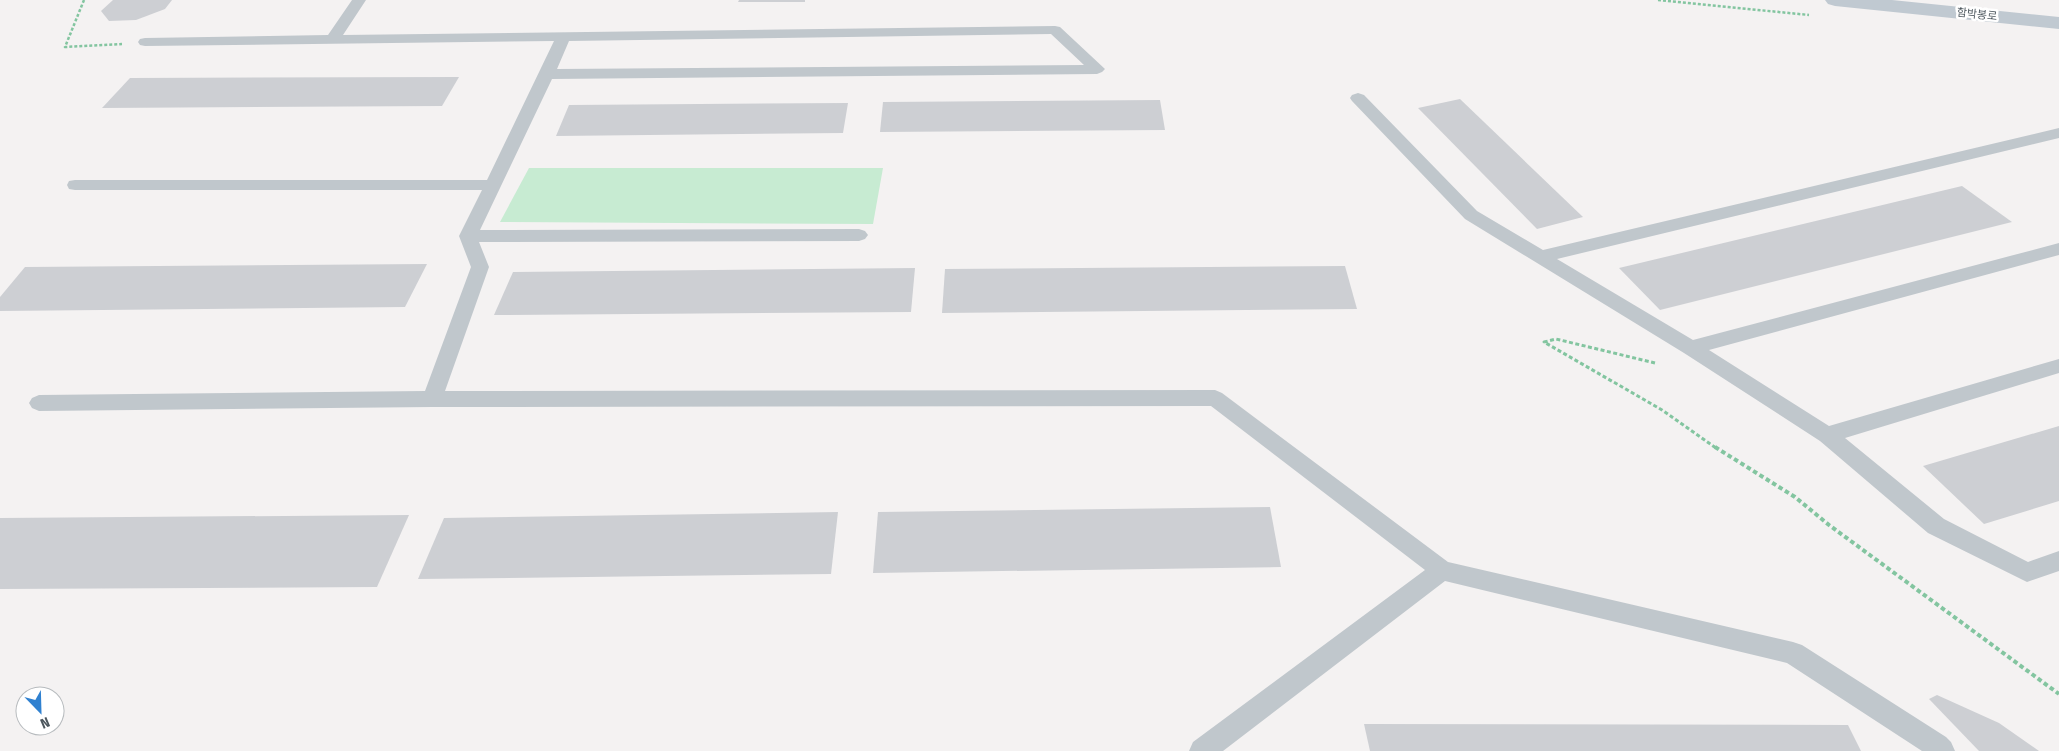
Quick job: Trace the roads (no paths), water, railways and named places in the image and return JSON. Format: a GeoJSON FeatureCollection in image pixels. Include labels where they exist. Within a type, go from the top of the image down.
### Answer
{"type":"FeatureCollection","features":[{"type":"Feature","properties":{"kind":"main road","name":"함박봉로"},"geometry":{"type":"LineString","coordinates":[[1835,0],[2059,23]]}},
{"type":"Feature","properties":{"kind":"lane"},"geometry":{"type":"LineString","coordinates":[[332,40],[359,0]]}},
{"type":"Feature","properties":{"kind":"lane"},"geometry":{"type":"LineString","coordinates":[[145,42],[1055,30],[1097,69],[547,74]]}},
{"type":"Feature","properties":{"kind":"lane"},"geometry":{"type":"LineString","coordinates":[[432,399],[480,267],[468,236],[547,74],[563,36]]}},
{"type":"Feature","properties":{"kind":"lane"},"geometry":{"type":"LineString","coordinates":[[1358,98],[1471,216],[1691,348],[1828,435],[1936,526],[2027,572],[2059,561]]}},
{"type":"Feature","properties":{"kind":"lane"},"geometry":{"type":"LineString","coordinates":[[1540,257],[2059,134]]}},
{"type":"Feature","properties":{"kind":"lane"},"geometry":{"type":"LineString","coordinates":[[75,185],[493,186]]}},
{"type":"Feature","properties":{"kind":"lane"},"geometry":{"type":"LineString","coordinates":[[468,236],[859,234]]}},
{"type":"Feature","properties":{"kind":"lane"},"geometry":{"type":"LineString","coordinates":[[1691,348],[2059,249]]}},
{"type":"Feature","properties":{"kind":"lane"},"geometry":{"type":"LineString","coordinates":[[1828,435],[2059,366]]}},
{"type":"Feature","properties":{"kind":"lane"},"geometry":{"type":"LineString","coordinates":[[39,403],[432,399],[1215,398],[1442,570],[1793,653],[1942,751]]}},
{"type":"Feature","properties":{"kind":"lane"},"geometry":{"type":"LineString","coordinates":[[1202,751],[1442,570]]}}]}
